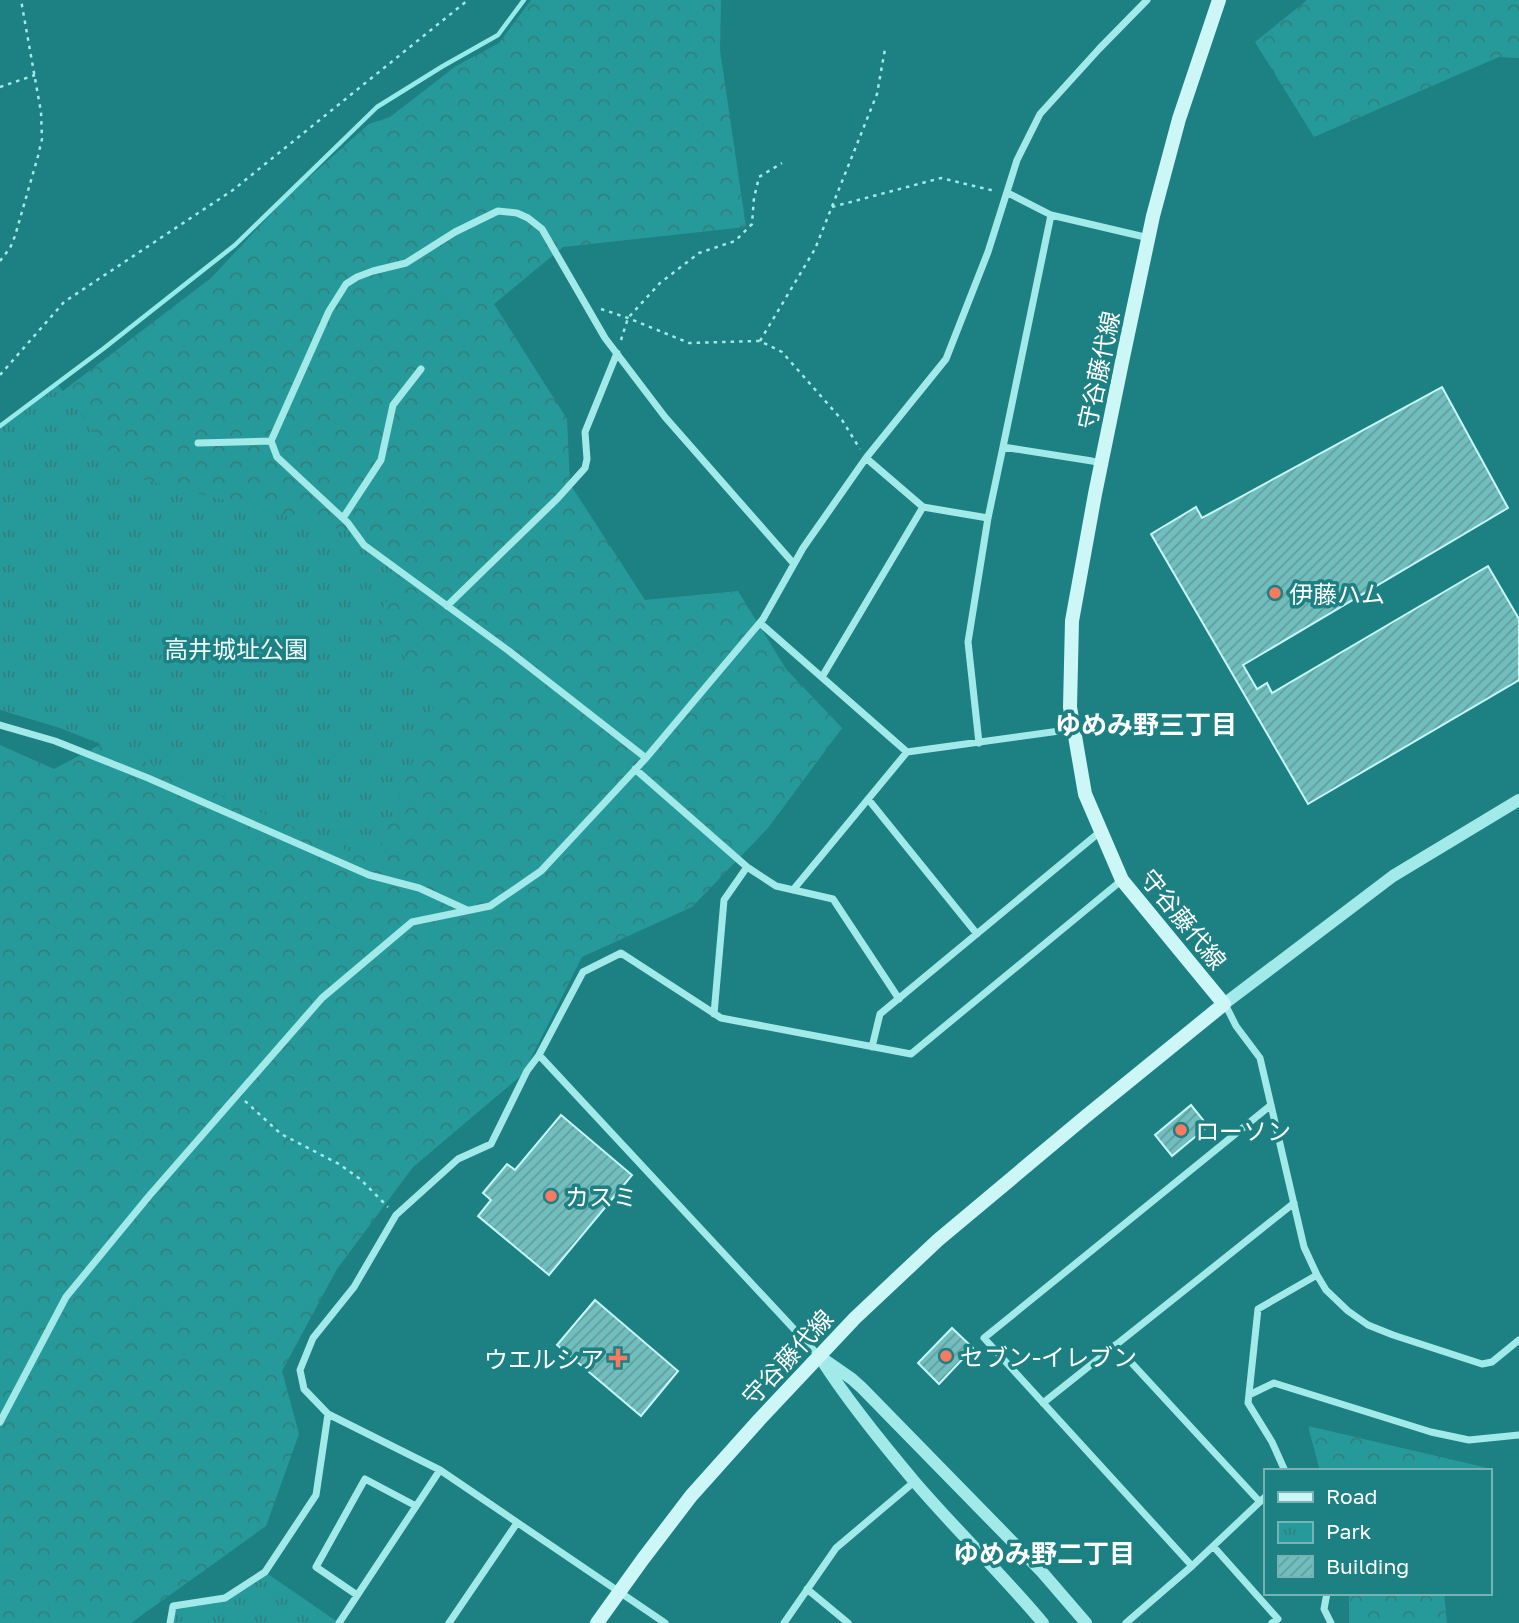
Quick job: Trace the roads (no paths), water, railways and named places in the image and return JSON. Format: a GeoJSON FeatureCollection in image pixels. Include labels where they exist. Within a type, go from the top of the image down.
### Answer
{"type":"FeatureCollection","features":[{"type":"Feature","properties":{"kind":"main road","name":"守谷藤代線"},"geometry":{"type":"LineString","coordinates":[[597,1623],[691,1496],[855,1318],[938,1240],[1224,1004],[1122,880],[1085,794],[1070,708],[1072,621],[1149,238],[1179,119],[1219,0]]}},
{"type":"Feature","properties":{"kind":"street"},"geometry":{"type":"LineString","coordinates":[[0,1422],[3,1410],[66,1297],[149,1196],[322,999],[412,922],[490,906],[541,871],[646,758],[760,623],[803,548],[866,458],[946,359],[988,252],[1017,160],[1040,114],[1147,0]]}},
{"type":"Feature","properties":{"kind":"street"},"geometry":{"type":"LineString","coordinates":[[1008,193],[1051,215],[1149,238]]}},
{"type":"Feature","properties":{"kind":"street"},"geometry":{"type":"LineString","coordinates":[[646,758],[509,651],[364,545],[343,519],[276,457],[271,441],[329,311],[346,284],[373,271],[406,263],[455,232],[498,211],[517,213],[528,218],[542,229],[605,338],[665,417],[794,564]]}},
{"type":"Feature","properties":{"kind":"street"},"geometry":{"type":"LineString","coordinates":[[979,743],[968,642],[988,518],[1051,215]]}},
{"type":"Feature","properties":{"kind":"street"},"geometry":{"type":"LineString","coordinates":[[447,606],[558,498],[585,468],[585,432],[617,353]]}},
{"type":"Feature","properties":{"kind":"street"},"geometry":{"type":"LineString","coordinates":[[343,519],[381,460],[393,405],[421,369]]}},
{"type":"Feature","properties":{"kind":"street"},"geometry":{"type":"LineString","coordinates":[[198,443],[271,441]]}},
{"type":"Feature","properties":{"kind":"street"},"geometry":{"type":"LineString","coordinates":[[1003,447],[1102,464]]}},
{"type":"Feature","properties":{"kind":"street"},"geometry":{"type":"LineString","coordinates":[[866,458],[923,507],[988,518]]}},
{"type":"Feature","properties":{"kind":"street"},"geometry":{"type":"LineString","coordinates":[[822,677],[923,507]]}},
{"type":"Feature","properties":{"kind":"street"},"geometry":{"type":"LineString","coordinates":[[760,623],[907,752]]}},
{"type":"Feature","properties":{"kind":"street"},"geometry":{"type":"LineString","coordinates":[[0,725],[55,741],[148,778],[369,875],[419,888],[467,910]]}},
{"type":"Feature","properties":{"kind":"street"},"geometry":{"type":"LineString","coordinates":[[793,890],[907,752],[1074,729]]}},
{"type":"Feature","properties":{"kind":"street"},"geometry":{"type":"LineString","coordinates":[[635,769],[747,867],[776,886],[833,899],[899,999]]}},
{"type":"Feature","properties":{"kind":"street"},"geometry":{"type":"LineString","coordinates":[[868,799],[977,934]]}},
{"type":"Feature","properties":{"kind":"street"},"geometry":{"type":"LineString","coordinates":[[1519,800],[1393,876],[1224,1004],[1236,1026],[1260,1058],[1304,1247],[1326,1290],[1368,1325],[1482,1364],[1492,1362],[1519,1340]]}},
{"type":"Feature","properties":{"kind":"street"},"geometry":{"type":"LineString","coordinates":[[872,1047],[880,1014],[1101,831]]}},
{"type":"Feature","properties":{"kind":"street"},"geometry":{"type":"LineString","coordinates":[[714,1014],[724,900],[747,867]]}},
{"type":"Feature","properties":{"kind":"street"},"geometry":{"type":"LineString","coordinates":[[665,1623],[440,1470],[328,1414],[304,1389],[300,1370],[313,1338],[354,1287],[396,1215],[458,1159],[491,1144],[527,1071],[540,1055],[583,972],[621,953],[721,1018],[911,1054],[1122,880]]}},
{"type":"Feature","properties":{"kind":"street"},"geometry":{"type":"LineString","coordinates":[[540,1055],[819,1356],[847,1398],[914,1482],[1043,1623]]}},
{"type":"Feature","properties":{"kind":"street"},"geometry":{"type":"LineString","coordinates":[[1192,1566],[984,1338],[1271,1105]]}},
{"type":"Feature","properties":{"kind":"street"},"geometry":{"type":"LineString","coordinates":[[1043,1403],[1294,1203]]}},
{"type":"Feature","properties":{"kind":"street"},"geometry":{"type":"LineString","coordinates":[[1284,1469],[1248,1403],[1258,1309],[1317,1275]]}},
{"type":"Feature","properties":{"kind":"street"},"geometry":{"type":"LineString","coordinates":[[1115,1345],[1263,1499],[1126,1623]]}},
{"type":"Feature","properties":{"kind":"street"},"geometry":{"type":"LineString","coordinates":[[819,1356],[862,1388],[1042,1572],[1086,1623]]}},
{"type":"Feature","properties":{"kind":"street"},"geometry":{"type":"LineString","coordinates":[[1249,1395],[1274,1383],[1444,1435],[1469,1440],[1519,1436]]}},
{"type":"Feature","properties":{"kind":"street"},"geometry":{"type":"LineString","coordinates":[[170,1623],[173,1606],[225,1598],[265,1572],[316,1495],[328,1414]]}},
{"type":"Feature","properties":{"kind":"street"},"geometry":{"type":"LineString","coordinates":[[339,1623],[440,1470]]}},
{"type":"Feature","properties":{"kind":"street"},"geometry":{"type":"LineString","coordinates":[[357,1595],[316,1567],[365,1479],[416,1506]]}},
{"type":"Feature","properties":{"kind":"street"},"geometry":{"type":"LineString","coordinates":[[784,1623],[836,1548],[914,1482]]}},
{"type":"Feature","properties":{"kind":"street"},"geometry":{"type":"LineString","coordinates":[[449,1623],[517,1523]]}},
{"type":"Feature","properties":{"kind":"street"},"geometry":{"type":"LineString","coordinates":[[1213,1546],[1278,1619],[1272,1623]]}},
{"type":"Feature","properties":{"kind":"street"},"geometry":{"type":"LineString","coordinates":[[807,1589],[848,1623]]}},
{"type":"Feature","properties":{"kind":"street"},"geometry":{"type":"LineString","coordinates":[[1327,1595],[1324,1609],[1331,1623]]}},
{"type":"Feature","properties":{"kind":"waterway"},"geometry":{"type":"LineString","coordinates":[[0,426],[235,245],[377,107],[498,35],[524,0]]}},
{"type":"Feature","properties":{"kind":"place","name":"伊藤ハム"},"geometry":{"type":"Point","coordinates":[1275,593]}},
{"type":"Feature","properties":{"kind":"place","name":"ローソン"},"geometry":{"type":"Point","coordinates":[1181,1130]}},
{"type":"Feature","properties":{"kind":"place","name":"カスミ"},"geometry":{"type":"Point","coordinates":[551,1196]}},
{"type":"Feature","properties":{"kind":"place","name":"セブン-イレブン"},"geometry":{"type":"Point","coordinates":[946,1356]}},
{"type":"Feature","properties":{"kind":"place","name":"ウエルシア"},"geometry":{"type":"Point","coordinates":[618,1358]}},
{"type":"Feature","properties":{"kind":"district","name":"ゆめみ野三丁目"},"geometry":{"type":"Point","coordinates":[1146,724]}},
{"type":"Feature","properties":{"kind":"district","name":"ゆめみ野二丁目"},"geometry":{"type":"Point","coordinates":[1044,1553]}},
{"type":"Feature","properties":{"kind":"park label","name":"高井城址公園"},"geometry":{"type":"Point","coordinates":[236,648]}}]}
